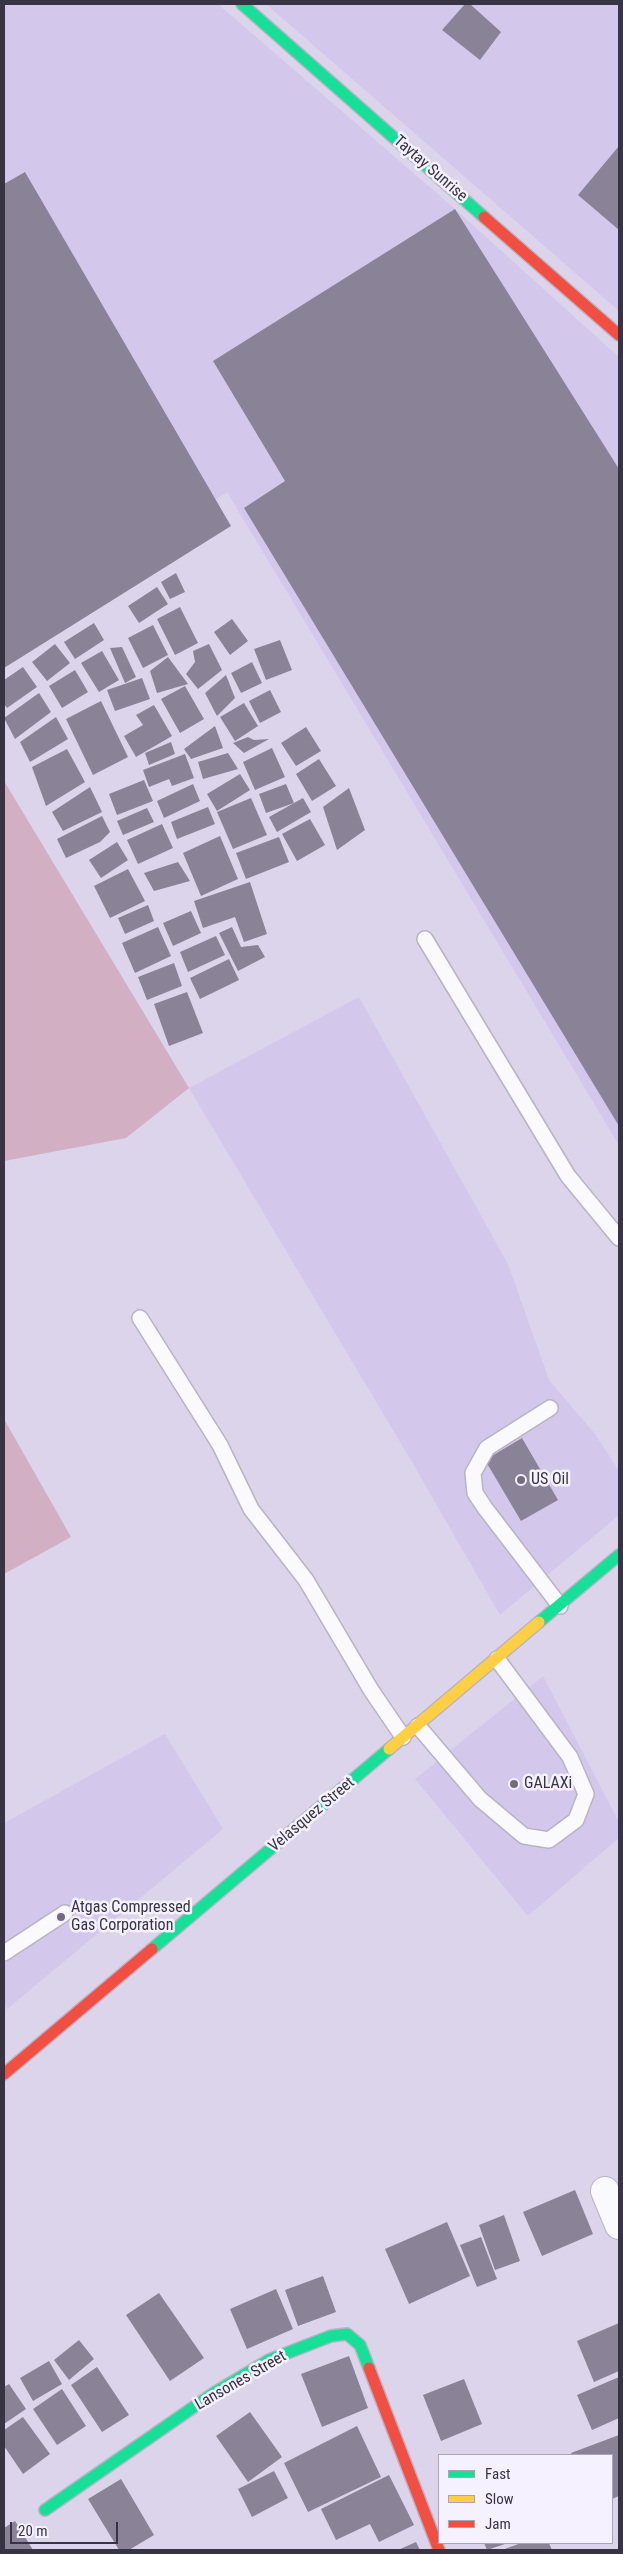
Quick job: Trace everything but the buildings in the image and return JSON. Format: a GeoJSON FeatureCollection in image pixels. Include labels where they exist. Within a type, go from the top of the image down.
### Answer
{"type":"FeatureCollection","features":[{"type":"Feature","properties":{"kind":"street","name":"Taytay Sunrise"},"geometry":{"type":"LineString","coordinates":[[242,4],[619,335]]}},
{"type":"Feature","properties":{"kind":"street","name":"Velasquez Street"},"geometry":{"type":"LineString","coordinates":[[4,2074],[619,1555]]}},
{"type":"Feature","properties":{"kind":"street"},"geometry":{"type":"LineString","coordinates":[[605,2191],[619,2225]]}},
{"type":"Feature","properties":{"kind":"street","name":"Lansones Street"},"geometry":{"type":"LineString","coordinates":[[45,2510],[214,2393],[269,2360],[331,2336],[347,2334],[360,2345],[439,2550]]}},
{"type":"Feature","properties":{"kind":"lane"},"geometry":{"type":"LineString","coordinates":[[424,940],[568,1176],[619,1238]]}},
{"type":"Feature","properties":{"kind":"lane"},"geometry":{"type":"LineString","coordinates":[[140,1318],[220,1446],[251,1509],[306,1580],[371,1690],[403,1738]]}},
{"type":"Feature","properties":{"kind":"lane"},"geometry":{"type":"LineString","coordinates":[[550,1408],[487,1448],[474,1473],[475,1493],[484,1508],[560,1606]]}},
{"type":"Feature","properties":{"kind":"lane"},"geometry":{"type":"LineString","coordinates":[[418,1726],[480,1799],[524,1836],[549,1840],[576,1820],[586,1794],[570,1757],[497,1659]]}},
{"type":"Feature","properties":{"kind":"lane"},"geometry":{"type":"LineString","coordinates":[[4,1953],[65,1913]]}},
{"type":"Feature","properties":{"kind":"shaded area"},"geometry":{"type":"Polygon","coordinates":[[[4,4],[218,4],[455,209],[619,357],[619,1145],[227,492],[4,636],[4,4]]]}},
{"type":"Feature","properties":{"kind":"shaded area"},"geometry":{"type":"Polygon","coordinates":[[[266,4],[619,4],[619,311],[266,4]]]}},
{"type":"Feature","properties":{"kind":"shaded area"},"geometry":{"type":"Polygon","coordinates":[[[4,781],[189,1088],[126,1138],[4,1161],[4,781]]]}},
{"type":"Feature","properties":{"kind":"shaded area"},"geometry":{"type":"Polygon","coordinates":[[[359,997],[508,1264],[549,1380],[595,1434],[619,1471],[619,1515],[500,1615],[412,1462],[189,1088],[359,997]]]}},
{"type":"Feature","properties":{"kind":"shaded area"},"geometry":{"type":"Polygon","coordinates":[[[4,1419],[71,1537],[4,1574],[4,1419]]]}},
{"type":"Feature","properties":{"kind":"shaded area"},"geometry":{"type":"Polygon","coordinates":[[[543,1676],[619,1822],[619,1838],[528,1916],[415,1779],[543,1676]]]}},
{"type":"Feature","properties":{"kind":"shaded area","name":"Atgas Compressed Gas Corporation"},"geometry":{"type":"Polygon","coordinates":[[[165,1734],[223,1829],[7,2009],[4,2004],[4,1823],[165,1734]]]}},
{"type":"Feature","properties":{"kind":"traffic: fast"},"geometry":{"type":"LineString","coordinates":[[242,4],[484,217]]}},
{"type":"Feature","properties":{"kind":"traffic: fast"},"geometry":{"type":"LineString","coordinates":[[539,1622],[619,1555]]}},
{"type":"Feature","properties":{"kind":"traffic: fast"},"geometry":{"type":"LineString","coordinates":[[152,1949],[389,1749]]}},
{"type":"Feature","properties":{"kind":"traffic: fast"},"geometry":{"type":"LineString","coordinates":[[45,2510],[214,2393],[269,2360],[331,2336],[347,2334],[360,2345],[369,2368]]}},
{"type":"Feature","properties":{"kind":"traffic: slow"},"geometry":{"type":"LineString","coordinates":[[389,1749],[539,1622]]}},
{"type":"Feature","properties":{"kind":"traffic: jam"},"geometry":{"type":"LineString","coordinates":[[484,217],[619,335]]}},
{"type":"Feature","properties":{"kind":"traffic: jam"},"geometry":{"type":"LineString","coordinates":[[4,2074],[152,1949]]}},
{"type":"Feature","properties":{"kind":"traffic: jam"},"geometry":{"type":"LineString","coordinates":[[369,2368],[439,2550]]}},
{"type":"Feature","properties":{"kind":"place","name":"US Oil"},"geometry":{"type":"Point","coordinates":[521,1480]}},
{"type":"Feature","properties":{"kind":"place","name":"GALAXi"},"geometry":{"type":"Point","coordinates":[514,1784]}},
{"type":"Feature","properties":{"kind":"place","name":"Atgas Compressed Gas Corporation"},"geometry":{"type":"Point","coordinates":[61,1917]}}]}
